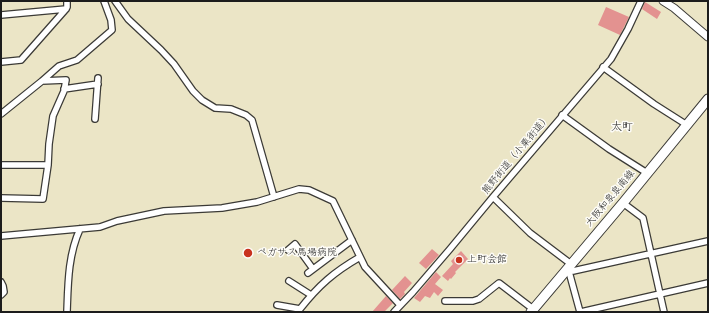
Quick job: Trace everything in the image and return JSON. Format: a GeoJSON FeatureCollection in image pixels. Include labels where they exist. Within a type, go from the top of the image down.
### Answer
{"type":"FeatureCollection","features":[{"type":"Feature","properties":{"kind":"main road","name":"大阪和泉泉南線"},"geometry":{"type":"LineString","coordinates":[[532,310],[623,204],[708,99]]}},
{"type":"Feature","properties":{"kind":"street"},"geometry":{"type":"LineString","coordinates":[[1,62],[21,60],[66,9],[67,1]]}},
{"type":"Feature","properties":{"kind":"street"},"geometry":{"type":"LineString","coordinates":[[1,114],[59,66],[78,60],[112,30],[111,20],[104,1]]}},
{"type":"Feature","properties":{"kind":"street"},"geometry":{"type":"LineString","coordinates":[[115,1],[128,20],[165,54],[174,64],[192,91],[202,100],[215,108],[231,109],[246,115],[252,120],[274,197]]}},
{"type":"Feature","properties":{"kind":"street","name":"熊野街道（小栗街道）"},"geometry":{"type":"LineString","coordinates":[[397,309],[414,292],[603,68],[628,29],[641,1]]}},
{"type":"Feature","properties":{"kind":"street"},"geometry":{"type":"LineString","coordinates":[[663,1],[674,8],[708,37]]}},
{"type":"Feature","properties":{"kind":"street"},"geometry":{"type":"LineString","coordinates":[[1,15],[66,9]]}},
{"type":"Feature","properties":{"kind":"street"},"geometry":{"type":"LineString","coordinates":[[603,68],[687,125]]}},
{"type":"Feature","properties":{"kind":"street"},"geometry":{"type":"LineString","coordinates":[[1,198],[43,199],[53,116],[66,80],[42,81]]}},
{"type":"Feature","properties":{"kind":"street"},"geometry":{"type":"LineString","coordinates":[[64,89],[98,81],[95,119]]}},
{"type":"Feature","properties":{"kind":"street"},"geometry":{"type":"LineString","coordinates":[[562,115],[609,149],[648,173]]}},
{"type":"Feature","properties":{"kind":"street"},"geometry":{"type":"LineString","coordinates":[[1,165],[48,165]]}},
{"type":"Feature","properties":{"kind":"street"},"geometry":{"type":"LineString","coordinates":[[1,236],[100,227],[117,221],[164,211],[222,208],[257,202],[299,189],[309,190],[333,201],[364,267],[397,309]]}},
{"type":"Feature","properties":{"kind":"street"},"geometry":{"type":"LineString","coordinates":[[493,197],[530,233],[570,266],[573,271],[708,241]]}},
{"type":"Feature","properties":{"kind":"street"},"geometry":{"type":"LineString","coordinates":[[623,204],[643,218],[664,312]]}},
{"type":"Feature","properties":{"kind":"street"},"geometry":{"type":"LineString","coordinates":[[67,312],[70,265],[75,240],[80,229]]}},
{"type":"Feature","properties":{"kind":"street"},"geometry":{"type":"LineString","coordinates":[[288,250],[296,244],[311,271],[352,240]]}},
{"type":"Feature","properties":{"kind":"street"},"geometry":{"type":"LineString","coordinates":[[277,305],[300,309],[323,282],[338,270],[360,257]]}},
{"type":"Feature","properties":{"kind":"street"},"geometry":{"type":"LineString","coordinates":[[570,266],[580,312],[708,283]]}},
{"type":"Feature","properties":{"kind":"street"},"geometry":{"type":"LineString","coordinates":[[290,281],[311,295]]}},
{"type":"Feature","properties":{"kind":"street"},"geometry":{"type":"LineString","coordinates":[[1,282],[4,292],[1,295]]}},
{"type":"Feature","properties":{"kind":"street"},"geometry":{"type":"LineString","coordinates":[[445,301],[473,301],[479,299],[499,282],[532,310]]}},
{"type":"Feature","properties":{"kind":"building"},"geometry":{"type":"Polygon","coordinates":[[[645,2],[661,12],[657,19],[642,9],[645,2]]]}},
{"type":"Feature","properties":{"kind":"building"},"geometry":{"type":"Polygon","coordinates":[[[606,7],[629,17],[620,35],[598,25],[606,7]]]}},
{"type":"Feature","properties":{"kind":"building"},"geometry":{"type":"Polygon","coordinates":[[[432,249],[439,255],[426,269],[419,263],[432,249]]]}},
{"type":"Feature","properties":{"kind":"building"},"geometry":{"type":"Polygon","coordinates":[[[461,251],[468,259],[448,281],[442,276],[453,264],[451,261],[461,251]]]}},
{"type":"Feature","properties":{"kind":"building"},"geometry":{"type":"Polygon","coordinates":[[[436,272],[441,277],[435,284],[443,290],[438,296],[434,292],[430,298],[425,296],[420,302],[414,298],[436,272]]]}},
{"type":"Feature","properties":{"kind":"building"},"geometry":{"type":"Polygon","coordinates":[[[405,276],[412,283],[400,299],[392,290],[405,276]]]}},
{"type":"Feature","properties":{"kind":"building"},"geometry":{"type":"Polygon","coordinates":[[[386,296],[393,303],[384,312],[372,312],[386,296]]]}},
{"type":"Feature","properties":{"kind":"place","name":"ペガサス馬場病院"},"geometry":{"type":"Point","coordinates":[248,253]}},
{"type":"Feature","properties":{"kind":"place","name":"上町会館"},"geometry":{"type":"Point","coordinates":[459,260]}},
{"type":"Feature","properties":{"kind":"district","name":"太町"},"geometry":{"type":"Point","coordinates":[622,128]}}]}
